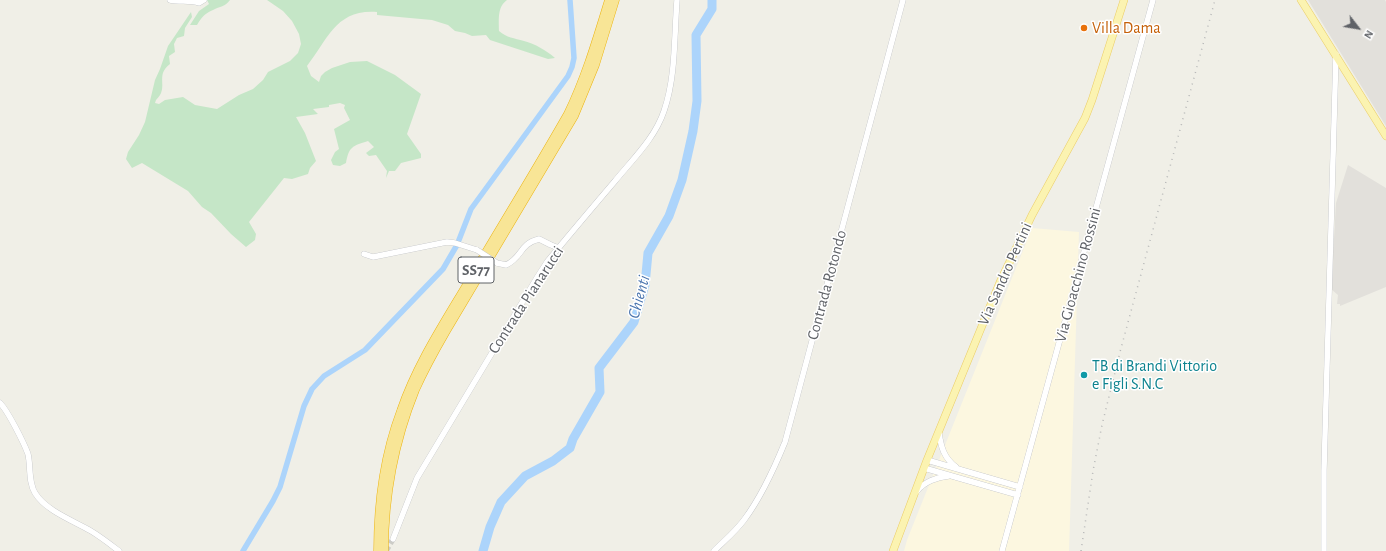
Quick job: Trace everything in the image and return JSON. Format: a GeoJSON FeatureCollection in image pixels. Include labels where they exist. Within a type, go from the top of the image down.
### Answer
{"type":"FeatureCollection","features":[{"type":"Feature","properties":{"kind":"highway","name":"SS77"},"geometry":{"type":"LineString","coordinates":[[378,551],[380,502],[387,456],[393,434],[410,387],[441,328],[568,114],[592,57],[609,0]]}},
{"type":"Feature","properties":{"kind":"highway","name":"SS77"},"geometry":{"type":"LineString","coordinates":[[384,551],[384,520],[389,482],[399,435],[416,389],[426,366],[446,331],[574,116],[595,65],[615,0]]}},
{"type":"Feature","properties":{"kind":"main road","name":"Via Sandro Pertini"},"geometry":{"type":"LineString","coordinates":[[893,551],[938,432],[997,289],[1016,246],[1084,118],[1092,100],[1124,0]]}},
{"type":"Feature","properties":{"kind":"main road"},"geometry":{"type":"LineString","coordinates":[[1301,0],[1386,136]]}},
{"type":"Feature","properties":{"kind":"street"},"geometry":{"type":"LineString","coordinates":[[170,0],[176,2],[194,1],[199,3],[204,0]]}},
{"type":"Feature","properties":{"kind":"street","name":"Contrada Pianarucci"},"geometry":{"type":"LineString","coordinates":[[392,539],[417,478],[534,282],[547,262],[647,143],[659,123],[664,112],[670,89],[677,0]]}},
{"type":"Feature","properties":{"kind":"street","name":"Contrada Rotondo"},"geometry":{"type":"LineString","coordinates":[[714,551],[752,510],[763,492],[785,442],[903,0]]}},
{"type":"Feature","properties":{"kind":"street","name":"Via Gioacchino Rossini"},"geometry":{"type":"LineString","coordinates":[[1002,551],[1153,0]]}},
{"type":"Feature","properties":{"kind":"street"},"geometry":{"type":"LineString","coordinates":[[1324,551],[1324,454],[1336,54]]}},
{"type":"Feature","properties":{"kind":"street"},"geometry":{"type":"LineString","coordinates":[[364,254],[373,257],[447,242],[463,245],[477,250],[506,265],[514,262],[526,245],[539,239],[559,248]]}},
{"type":"Feature","properties":{"kind":"street"},"geometry":{"type":"LineString","coordinates":[[0,403],[26,450],[30,478],[35,493],[42,502],[53,510],[92,531],[119,551]]}},
{"type":"Feature","properties":{"kind":"street"},"geometry":{"type":"LineString","coordinates":[[938,432],[940,445],[946,457],[958,468]]}},
{"type":"Feature","properties":{"kind":"street"},"geometry":{"type":"LineString","coordinates":[[927,460],[1020,487]]}},
{"type":"Feature","properties":{"kind":"street"},"geometry":{"type":"LineString","coordinates":[[924,468],[954,475],[1018,495]]}},
{"type":"Feature","properties":{"kind":"street"},"geometry":{"type":"LineString","coordinates":[[912,498],[918,489],[930,481],[942,476],[954,475]]}},
{"type":"Feature","properties":{"kind":"street"},"geometry":{"type":"LineString","coordinates":[[982,484],[984,476]]}},
{"type":"Feature","properties":{"kind":"shaded area"},"geometry":{"type":"Polygon","coordinates":[[[1308,0],[1385,0],[1386,126],[1308,0]]]}},
{"type":"Feature","properties":{"kind":"shaded area"},"geometry":{"type":"Polygon","coordinates":[[[1348,165],[1386,188],[1386,287],[1340,306],[1340,304],[1337,304],[1338,295],[1331,289],[1336,203],[1348,165]]]}},
{"type":"Feature","properties":{"kind":"shaded area"},"geometry":{"type":"Polygon","coordinates":[[[1032,228],[1079,232],[1069,551],[904,551],[907,540],[1032,228]]]}},
{"type":"Feature","properties":{"kind":"green space"},"geometry":{"type":"Polygon","coordinates":[[[207,0],[230,0],[224,5],[205,14],[197,25],[190,25],[199,11],[209,4],[207,0]]]}},
{"type":"Feature","properties":{"kind":"green space"},"geometry":{"type":"Polygon","coordinates":[[[267,0],[507,0],[500,10],[499,31],[508,36],[528,42],[548,52],[555,58],[548,59],[490,40],[486,35],[472,36],[455,31],[448,25],[432,20],[377,15],[377,12],[363,12],[352,15],[342,21],[334,28],[307,66],[311,76],[319,82],[321,76],[332,68],[350,62],[367,61],[395,75],[421,94],[407,134],[421,154],[421,158],[401,163],[395,171],[389,171],[386,178],[387,171],[376,155],[369,156],[366,153],[374,147],[368,141],[358,144],[350,150],[346,163],[340,166],[333,165],[331,160],[335,152],[339,149],[334,129],[350,120],[344,108],[345,105],[340,103],[329,105],[329,107],[313,109],[318,114],[296,117],[305,133],[316,161],[310,168],[308,174],[292,179],[284,178],[249,222],[256,234],[255,240],[246,247],[211,213],[202,207],[188,191],[142,163],[132,168],[126,159],[128,152],[145,122],[155,80],[168,46],[191,12],[192,17],[185,28],[184,36],[177,38],[174,44],[175,52],[169,56],[170,64],[165,68],[162,77],[162,91],[155,103],[159,104],[165,100],[183,97],[195,105],[217,109],[239,95],[253,89],[263,80],[268,72],[290,61],[298,53],[301,44],[299,34],[292,21],[283,11],[267,0]]]}},
{"type":"Feature","properties":{"kind":"waterway"},"geometry":{"type":"LineString","coordinates":[[243,551],[280,487],[304,406],[312,389],[324,376],[365,350],[443,269],[457,245],[471,209],[568,76],[574,58],[570,0]]}},
{"type":"Feature","properties":{"kind":"waterway","name":"Chienti"},"geometry":{"type":"LineString","coordinates":[[483,551],[490,527],[501,502],[525,476],[553,461],[570,448],[573,439],[600,392],[599,368],[634,322],[645,285],[648,253],[669,216],[682,180],[693,131],[697,101],[696,35],[712,9],[712,0]]}},
{"type":"Feature","properties":{"kind":"tunnel"},"geometry":{"type":"LineString","coordinates":[[386,551],[393,539]]}},
{"type":"Feature","properties":{"kind":"railway"},"geometry":{"type":"LineString","coordinates":[[1081,551],[1093,471],[1102,425],[1120,352],[1215,0]]}},
{"type":"Feature","properties":{"kind":"place","name":"Villa Dama"},"geometry":{"type":"Point","coordinates":[1084,28]}},
{"type":"Feature","properties":{"kind":"place","name":"TB di Brandi Vittorio e Figli S.N.C"},"geometry":{"type":"Point","coordinates":[1084,375]}}]}
